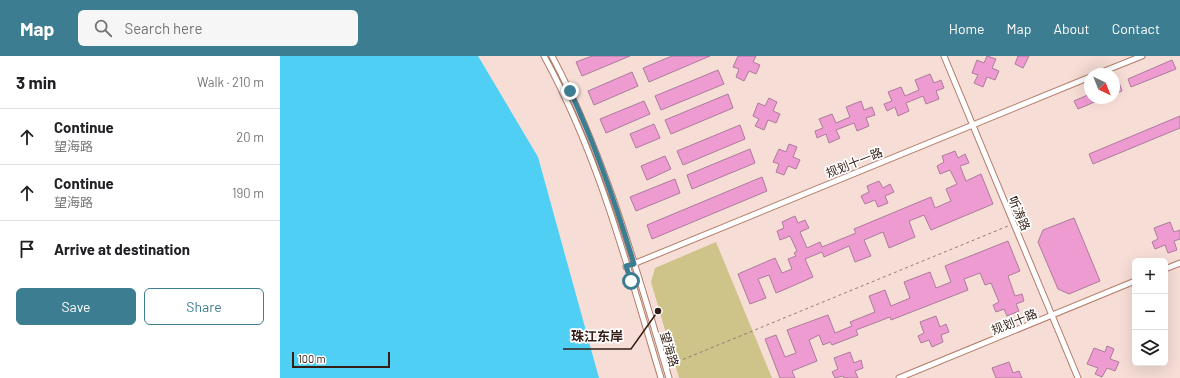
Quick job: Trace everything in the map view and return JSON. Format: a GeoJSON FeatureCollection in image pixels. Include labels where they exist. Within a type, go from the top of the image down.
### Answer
{"type":"FeatureCollection","features":[{"type":"Feature","properties":{"kind":"street","name":"望海路"},"geometry":{"type":"LineString","coordinates":[[544,56],[587,148],[626,266],[660,378]]}},
{"type":"Feature","properties":{"kind":"street","name":"望海路"},"geometry":{"type":"LineString","coordinates":[[552,56],[583,119],[601,164],[669,378]]}},
{"type":"Feature","properties":{"kind":"street","name":"听涛路"},"geometry":{"type":"LineString","coordinates":[[944,56],[1078,378]]}},
{"type":"Feature","properties":{"kind":"street"},"geometry":{"type":"LineString","coordinates":[[1112,68],[1142,56]]}},
{"type":"Feature","properties":{"kind":"street","name":"规划十一路"},"geometry":{"type":"LineString","coordinates":[[626,266],[1084,79]]}},
{"type":"Feature","properties":{"kind":"street"},"geometry":{"type":"LineString","coordinates":[[1168,268],[1180,263]]}},
{"type":"Feature","properties":{"kind":"street","name":"规划十路"},"geometry":{"type":"LineString","coordinates":[[899,378],[1132,282]]}},
{"type":"Feature","properties":{"kind":"path"},"geometry":{"type":"LineString","coordinates":[[665,367],[1014,223]]}},
{"type":"Feature","properties":{"kind":"shaded area"},"geometry":{"type":"Polygon","coordinates":[[[716,242],[772,378],[679,378],[651,282],[655,268],[716,242]]]}},
{"type":"Feature","properties":{"kind":"water"},"geometry":{"type":"Polygon","coordinates":[[[280,56],[478,56],[538,157],[599,378],[280,378],[280,56]]]}},
{"type":"Feature","properties":{"kind":"building"},"geometry":{"type":"Polygon","coordinates":[[[592,56],[630,56],[582,76],[576,62],[592,56]]]}},
{"type":"Feature","properties":{"kind":"building"},"geometry":{"type":"Polygon","coordinates":[[[672,56],[710,56],[649,82],[643,68],[672,56]]]}},
{"type":"Feature","properties":{"kind":"building"},"geometry":{"type":"Polygon","coordinates":[[[738,56],[756,56],[753,62],[760,65],[756,74],[749,71],[744,81],[736,77],[739,69],[733,67],[738,56]]]}},
{"type":"Feature","properties":{"kind":"building"},"geometry":{"type":"Polygon","coordinates":[[[987,56],[996,59],[992,68],[999,71],[995,80],[987,77],[983,87],[974,83],[978,75],[972,73],[977,60],[984,63],[987,56]]]}},
{"type":"Feature","properties":{"kind":"building"},"geometry":{"type":"Polygon","coordinates":[[[1018,56],[1029,56],[1023,68],[1015,64],[1018,56]]]}},
{"type":"Feature","properties":{"kind":"building"},"geometry":{"type":"Polygon","coordinates":[[[1172,60],[1176,69],[1131,87],[1128,79],[1172,60]]]}},
{"type":"Feature","properties":{"kind":"building"},"geometry":{"type":"Polygon","coordinates":[[[718,70],[724,84],[661,110],[655,96],[718,70]]]}},
{"type":"Feature","properties":{"kind":"building"},"geometry":{"type":"Polygon","coordinates":[[[632,72],[638,86],[594,105],[588,91],[632,72]]]}},
{"type":"Feature","properties":{"kind":"building"},"geometry":{"type":"Polygon","coordinates":[[[930,74],[934,83],[941,80],[944,88],[936,91],[939,99],[926,104],[923,96],[906,103],[909,111],[898,116],[895,107],[887,111],[884,104],[892,101],[888,92],[901,87],[905,96],[919,90],[915,80],[930,74]]]}},
{"type":"Feature","properties":{"kind":"building"},"geometry":{"type":"Polygon","coordinates":[[[728,94],[733,108],[671,134],[665,120],[728,94]]]}},
{"type":"Feature","properties":{"kind":"building"},"geometry":{"type":"Polygon","coordinates":[[[1084,97],[1084,104],[1090,104],[1078,109],[1074,101],[1084,97]]]}},
{"type":"Feature","properties":{"kind":"building"},"geometry":{"type":"Polygon","coordinates":[[[769,98],[777,102],[773,111],[780,114],[776,123],[768,120],[764,130],[755,126],[759,119],[753,116],[758,103],[765,106],[769,98]]]}},
{"type":"Feature","properties":{"kind":"building"},"geometry":{"type":"Polygon","coordinates":[[[644,101],[650,114],[606,133],[600,119],[644,101]]]}},
{"type":"Feature","properties":{"kind":"building"},"geometry":{"type":"Polygon","coordinates":[[[861,101],[864,110],[872,107],[875,115],[866,118],[869,126],[857,131],[854,123],[836,130],[840,138],[829,143],[826,134],[817,138],[815,131],[823,128],[819,119],[832,114],[836,123],[850,117],[846,107],[861,101]]]}},
{"type":"Feature","properties":{"kind":"building"},"geometry":{"type":"Polygon","coordinates":[[[1180,116],[1180,128],[1093,164],[1089,154],[1180,116]]]}},
{"type":"Feature","properties":{"kind":"building"},"geometry":{"type":"Polygon","coordinates":[[[654,124],[660,138],[636,148],[630,134],[654,124]]]}},
{"type":"Feature","properties":{"kind":"building"},"geometry":{"type":"Polygon","coordinates":[[[740,125],[745,139],[683,165],[677,151],[740,125]]]}},
{"type":"Feature","properties":{"kind":"building"},"geometry":{"type":"Polygon","coordinates":[[[789,144],[797,147],[793,157],[800,160],[796,169],[788,166],[784,175],[776,172],[779,164],[773,162],[779,149],[786,152],[789,144]]]}},
{"type":"Feature","properties":{"kind":"building"},"geometry":{"type":"Polygon","coordinates":[[[750,149],[755,163],[692,189],[687,175],[750,149]]]}},
{"type":"Feature","properties":{"kind":"building"},"geometry":{"type":"Polygon","coordinates":[[[955,151],[958,158],[965,154],[969,163],[960,166],[966,181],[981,174],[993,204],[931,230],[924,215],[909,221],[915,237],[889,248],[883,232],[864,240],[871,256],[855,262],[849,246],[824,257],[822,252],[805,259],[813,277],[788,288],[776,293],[769,275],[758,279],[766,298],[750,304],[738,274],[775,258],[782,273],[792,269],[788,259],[796,256],[794,253],[797,251],[790,236],[780,240],[777,231],[784,228],[782,222],[795,216],[798,223],[805,220],[809,228],[800,232],[807,248],[820,242],[822,247],[856,233],[854,229],[931,197],[935,208],[951,201],[946,189],[957,184],[950,170],[940,174],[937,166],[944,162],[942,156],[955,151]]]}},
{"type":"Feature","properties":{"kind":"building"},"geometry":{"type":"Polygon","coordinates":[[[665,156],[671,169],[647,180],[641,166],[665,156]]]}},
{"type":"Feature","properties":{"kind":"building"},"geometry":{"type":"Polygon","coordinates":[[[762,177],[767,191],[652,239],[647,225],[762,177]]]}},
{"type":"Feature","properties":{"kind":"building"},"geometry":{"type":"Polygon","coordinates":[[[675,179],[680,193],[636,211],[630,197],[675,179]]]}},
{"type":"Feature","properties":{"kind":"building"},"geometry":{"type":"Polygon","coordinates":[[[879,181],[883,188],[890,184],[894,192],[885,196],[888,203],[878,207],[875,200],[865,204],[861,196],[869,192],[867,186],[879,181]]]}},
{"type":"Feature","properties":{"kind":"building"},"geometry":{"type":"Polygon","coordinates":[[[1074,218],[1100,281],[1069,294],[1058,289],[1038,242],[1043,230],[1074,218]]]}},
{"type":"Feature","properties":{"kind":"building"},"geometry":{"type":"Polygon","coordinates":[[[1170,222],[1174,232],[1180,230],[1180,239],[1174,241],[1177,250],[1168,253],[1165,245],[1155,249],[1152,242],[1158,239],[1154,228],[1170,222]]]}},
{"type":"Feature","properties":{"kind":"building"},"geometry":{"type":"Polygon","coordinates":[[[1008,241],[1020,271],[1008,276],[1015,296],[1022,294],[1024,301],[1016,304],[1019,311],[1007,316],[1004,309],[996,312],[993,305],[999,302],[991,283],[985,285],[980,273],[964,279],[968,290],[891,320],[890,317],[856,330],[858,335],[832,345],[830,342],[823,345],[819,335],[809,340],[817,361],[792,371],[795,378],[780,378],[765,339],[776,335],[785,357],[796,353],[787,330],[828,315],[835,333],[852,326],[850,322],[875,312],[869,296],[885,290],[891,306],[910,298],[904,282],[930,272],[936,288],[951,282],[945,266],[1008,241]]]}},
{"type":"Feature","properties":{"kind":"building"},"geometry":{"type":"Polygon","coordinates":[[[936,316],[940,327],[946,324],[949,332],[941,335],[943,342],[932,347],[929,340],[921,343],[918,336],[924,333],[920,322],[936,316]]]}},
{"type":"Feature","properties":{"kind":"building"},"geometry":{"type":"Polygon","coordinates":[[[1107,346],[1114,349],[1110,359],[1119,362],[1115,371],[1107,368],[1102,377],[1095,374],[1098,368],[1087,364],[1094,348],[1105,352],[1107,346]]]}},
{"type":"Feature","properties":{"kind":"building"},"geometry":{"type":"Polygon","coordinates":[[[850,352],[854,363],[861,360],[863,368],[855,371],[858,378],[844,378],[843,376],[835,378],[832,372],[838,369],[834,358],[850,352]]]}},
{"type":"Feature","properties":{"kind":"building"},"geometry":{"type":"Polygon","coordinates":[[[1009,362],[1013,373],[1019,371],[1022,378],[996,378],[992,368],[1009,362]]]}},
{"type":"Feature","properties":{"kind":"place","name":"珠江东岸"},"geometry":{"type":"Point","coordinates":[658,311]}},
{"type":"Feature","properties":{"kind":"route"},"geometry":{"type":"LineString","coordinates":[[570,91],[606,176],[624,232],[634,264],[626,266],[631,281]]}}]}
